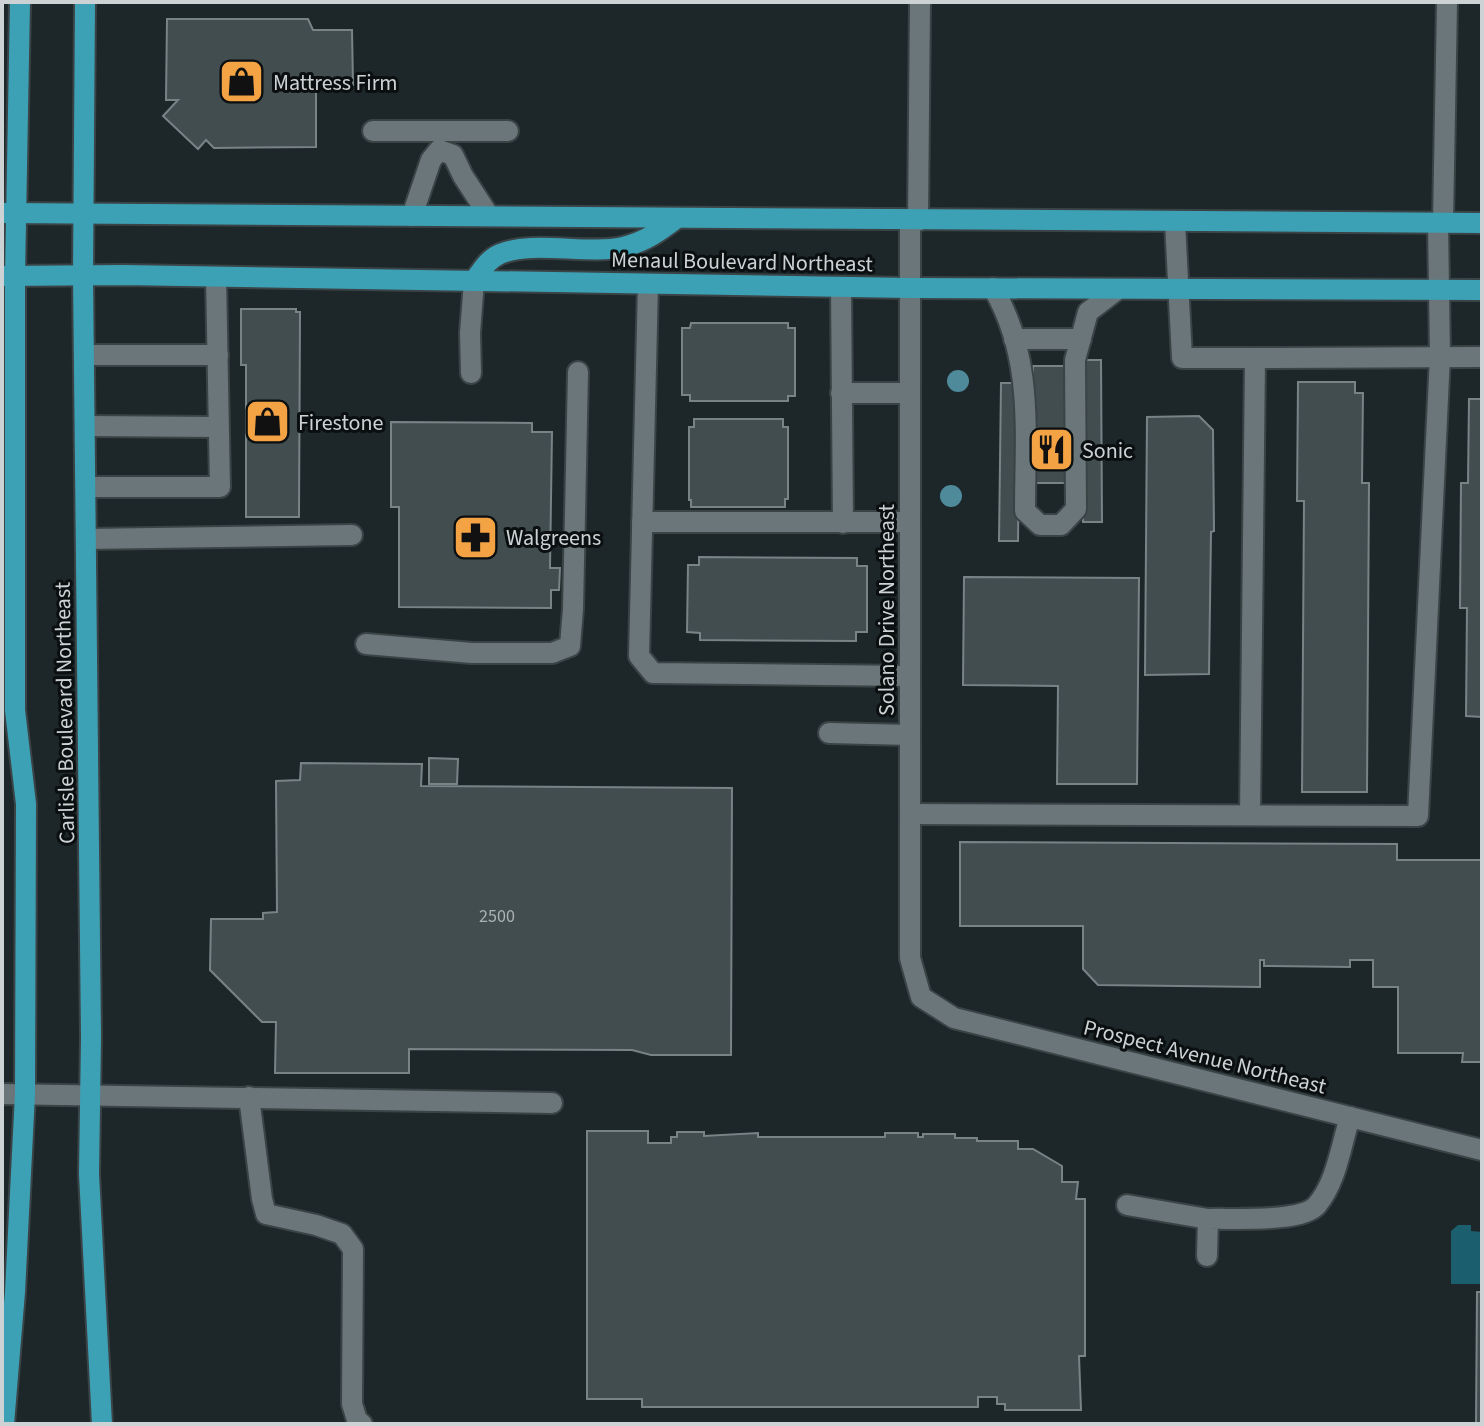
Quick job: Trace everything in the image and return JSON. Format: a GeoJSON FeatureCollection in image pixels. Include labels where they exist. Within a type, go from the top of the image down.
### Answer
{"type":"FeatureCollection","features":[{"type":"Feature","properties":{"kind":"main road","name":"Carlisle Boulevard Northeast"},"geometry":{"type":"LineString","coordinates":[[4,1424],[9,1292],[25,1094],[26,804],[15,710],[8,507],[9,213],[20,2]]}},
{"type":"Feature","properties":{"kind":"main road","name":"Carlisle Boulevard Northeast"},"geometry":{"type":"LineString","coordinates":[[85,2],[83,275],[89,1174],[102,1424]]}},
{"type":"Feature","properties":{"kind":"main road","name":"Menaul Boulevard Northeast"},"geometry":{"type":"LineString","coordinates":[[9,213],[1482,223]]}},
{"type":"Feature","properties":{"kind":"main road"},"geometry":{"type":"LineString","coordinates":[[474,281],[484,266],[500,254],[529,249],[622,247],[653,237],[677,218]]}},
{"type":"Feature","properties":{"kind":"main road","name":"Menaul Boulevard Northeast"},"geometry":{"type":"LineString","coordinates":[[8,276],[910,288],[1482,290]]}},
{"type":"Feature","properties":{"kind":"street","name":"Solano Drive Northeast"},"geometry":{"type":"LineString","coordinates":[[920,2],[910,288],[910,958],[921,997]]}},
{"type":"Feature","properties":{"kind":"street"},"geometry":{"type":"LineString","coordinates":[[910,814],[1418,816],[1440,356],[1438,290],[1447,2]]}},
{"type":"Feature","properties":{"kind":"street"},"geometry":{"type":"LineString","coordinates":[[373,131],[508,131]]}},
{"type":"Feature","properties":{"kind":"street"},"geometry":{"type":"LineString","coordinates":[[444,152],[445,131]]}},
{"type":"Feature","properties":{"kind":"street"},"geometry":{"type":"LineString","coordinates":[[412,216],[431,160],[439,150],[453,155],[489,216]]}},
{"type":"Feature","properties":{"kind":"street"},"geometry":{"type":"LineString","coordinates":[[1175,222],[1182,358],[1482,357]]}},
{"type":"Feature","properties":{"kind":"street"},"geometry":{"type":"LineString","coordinates":[[86,487],[220,487],[216,277]]}},
{"type":"Feature","properties":{"kind":"street"},"geometry":{"type":"LineString","coordinates":[[471,373],[474,281]]}},
{"type":"Feature","properties":{"kind":"street"},"geometry":{"type":"LineString","coordinates":[[648,284],[639,656],[653,673],[910,676]]}},
{"type":"Feature","properties":{"kind":"street"},"geometry":{"type":"LineString","coordinates":[[841,287],[843,523]]}},
{"type":"Feature","properties":{"kind":"street"},"geometry":{"type":"LineString","coordinates":[[993,288],[1007,312],[1026,384],[1025,511],[1040,525],[1061,525],[1076,509],[1075,360],[1088,312],[1118,289]]}},
{"type":"Feature","properties":{"kind":"street"},"geometry":{"type":"LineString","coordinates":[[1014,339],[1081,339]]}},
{"type":"Feature","properties":{"kind":"street"},"geometry":{"type":"LineString","coordinates":[[84,355],[218,355]]}},
{"type":"Feature","properties":{"kind":"street"},"geometry":{"type":"LineString","coordinates":[[1250,815],[1255,358]]}},
{"type":"Feature","properties":{"kind":"street"},"geometry":{"type":"LineString","coordinates":[[366,644],[488,653],[552,653],[570,646],[578,372]]}},
{"type":"Feature","properties":{"kind":"street"},"geometry":{"type":"LineString","coordinates":[[841,393],[910,393]]}},
{"type":"Feature","properties":{"kind":"street"},"geometry":{"type":"LineString","coordinates":[[85,426],[218,427]]}},
{"type":"Feature","properties":{"kind":"street"},"geometry":{"type":"LineString","coordinates":[[642,522],[910,522]]}},
{"type":"Feature","properties":{"kind":"street"},"geometry":{"type":"LineString","coordinates":[[86,539],[352,535]]}},
{"type":"Feature","properties":{"kind":"street"},"geometry":{"type":"LineString","coordinates":[[829,733],[910,735]]}},
{"type":"Feature","properties":{"kind":"street","name":"Prospect Avenue Northeast"},"geometry":{"type":"LineString","coordinates":[[921,997],[954,1018],[1482,1150]]}},
{"type":"Feature","properties":{"kind":"street"},"geometry":{"type":"LineString","coordinates":[[2,1094],[552,1103]]}},
{"type":"Feature","properties":{"kind":"street"},"geometry":{"type":"LineString","coordinates":[[249,1097],[266,1214],[342,1234],[353,1249],[352,1404],[357,1420],[362,1424]]}},
{"type":"Feature","properties":{"kind":"street"},"geometry":{"type":"LineString","coordinates":[[1127,1205],[1208,1219],[1285,1218],[1315,1208],[1330,1184],[1350,1117]]}},
{"type":"Feature","properties":{"kind":"street"},"geometry":{"type":"LineString","coordinates":[[1207,1256],[1208,1219]]}},
{"type":"Feature","properties":{"kind":"water"},"geometry":{"type":"Polygon","coordinates":[[[1458,1225],[1471,1225],[1471,1231],[1482,1232],[1482,1284],[1451,1284],[1451,1231],[1458,1225]]]}},
{"type":"Feature","properties":{"kind":"building"},"geometry":{"type":"Polygon","coordinates":[[[167,19],[308,19],[313,30],[352,30],[353,85],[316,85],[316,147],[214,148],[206,140],[198,149],[163,116],[178,100],[166,100],[167,19]]]}},
{"type":"Feature","properties":{"kind":"building"},"geometry":{"type":"Polygon","coordinates":[[[241,309],[296,309],[300,312],[299,517],[246,517],[246,365],[241,365],[241,309]]]}},
{"type":"Feature","properties":{"kind":"building"},"geometry":{"type":"Polygon","coordinates":[[[691,323],[788,323],[788,328],[795,328],[795,396],[788,396],[788,401],[690,401],[690,395],[682,395],[682,328],[690,328],[691,323]]]}},
{"type":"Feature","properties":{"kind":"building"},"geometry":{"type":"Polygon","coordinates":[[[1083,360],[1101,360],[1102,522],[1083,522],[1083,360]]]}},
{"type":"Feature","properties":{"kind":"building","name":"Sonic"},"geometry":{"type":"Polygon","coordinates":[[[1033,366],[1070,366],[1065,483],[1036,483],[1033,366]]]}},
{"type":"Feature","properties":{"kind":"building"},"geometry":{"type":"Polygon","coordinates":[[[1298,382],[1355,382],[1355,393],[1363,393],[1362,483],[1369,483],[1367,792],[1302,792],[1304,501],[1297,501],[1298,382]]]}},
{"type":"Feature","properties":{"kind":"building"},"geometry":{"type":"Polygon","coordinates":[[[1001,383],[1020,383],[1018,541],[999,541],[1001,383]]]}},
{"type":"Feature","properties":{"kind":"building"},"geometry":{"type":"Polygon","coordinates":[[[1469,399],[1482,399],[1482,717],[1466,716],[1467,608],[1460,608],[1461,483],[1468,483],[1469,399]]]}},
{"type":"Feature","properties":{"kind":"building"},"geometry":{"type":"Polygon","coordinates":[[[1199,416],[1213,430],[1214,531],[1211,532],[1209,674],[1145,675],[1147,417],[1199,416]]]}},
{"type":"Feature","properties":{"kind":"building"},"geometry":{"type":"Polygon","coordinates":[[[694,419],[783,419],[783,427],[788,427],[788,499],[785,499],[785,507],[691,507],[689,427],[694,427],[694,419]]]}},
{"type":"Feature","properties":{"kind":"building","name":"Walgreens"},"geometry":{"type":"Polygon","coordinates":[[[391,422],[532,423],[532,432],[552,432],[550,568],[560,568],[559,590],[551,590],[551,608],[399,607],[399,507],[391,507],[391,422]]]}},
{"type":"Feature","properties":{"kind":"building"},"geometry":{"type":"Polygon","coordinates":[[[699,557],[857,558],[857,566],[867,566],[867,632],[856,632],[856,641],[700,640],[700,633],[687,632],[688,565],[699,565],[699,557]]]}},
{"type":"Feature","properties":{"kind":"building"},"geometry":{"type":"Polygon","coordinates":[[[964,577],[1139,578],[1137,784],[1057,784],[1058,686],[963,685],[964,577]]]}},
{"type":"Feature","properties":{"kind":"building"},"geometry":{"type":"Polygon","coordinates":[[[429,758],[458,759],[457,784],[429,784],[429,758]]]}},
{"type":"Feature","properties":{"kind":"building"},"geometry":{"type":"Polygon","coordinates":[[[301,763],[422,764],[421,786],[732,788],[731,1055],[651,1055],[632,1050],[409,1049],[409,1073],[275,1073],[276,1022],[262,1022],[210,970],[211,919],[263,919],[263,913],[277,912],[276,781],[300,780],[301,763]]]}},
{"type":"Feature","properties":{"kind":"building"},"geometry":{"type":"Polygon","coordinates":[[[960,842],[1397,844],[1397,860],[1482,860],[1482,1062],[1462,1062],[1463,1053],[1398,1053],[1398,987],[1373,987],[1373,960],[1350,960],[1350,967],[1264,966],[1264,960],[1260,960],[1260,987],[1098,985],[1083,969],[1083,926],[960,926],[960,842]]]}},
{"type":"Feature","properties":{"kind":"building"},"geometry":{"type":"Polygon","coordinates":[[[587,1131],[648,1131],[648,1143],[671,1143],[671,1137],[677,1137],[677,1132],[704,1132],[704,1136],[758,1133],[758,1137],[885,1137],[885,1133],[918,1133],[918,1137],[923,1137],[923,1134],[955,1134],[955,1138],[977,1138],[977,1141],[1018,1141],[1018,1149],[1033,1149],[1062,1166],[1062,1182],[1078,1182],[1076,1199],[1085,1199],[1085,1356],[1079,1356],[1081,1410],[1005,1410],[1005,1404],[997,1404],[997,1397],[978,1397],[978,1407],[642,1407],[642,1399],[587,1399],[587,1131]]]}},
{"type":"Feature","properties":{"kind":"building"},"geometry":{"type":"Polygon","coordinates":[[[1477,1292],[1482,1292],[1482,1424],[1476,1424],[1477,1292]]]}},
{"type":"Feature","properties":{"kind":"place","name":"Mattress Firm"},"geometry":{"type":"Point","coordinates":[242,82]}},
{"type":"Feature","properties":{"kind":"place","name":"Firestone"},"geometry":{"type":"Point","coordinates":[267,422]}},
{"type":"Feature","properties":{"kind":"place","name":"Sonic"},"geometry":{"type":"Point","coordinates":[1051,450]}},
{"type":"Feature","properties":{"kind":"place","name":"Walgreens"},"geometry":{"type":"Point","coordinates":[475,537]}}]}
